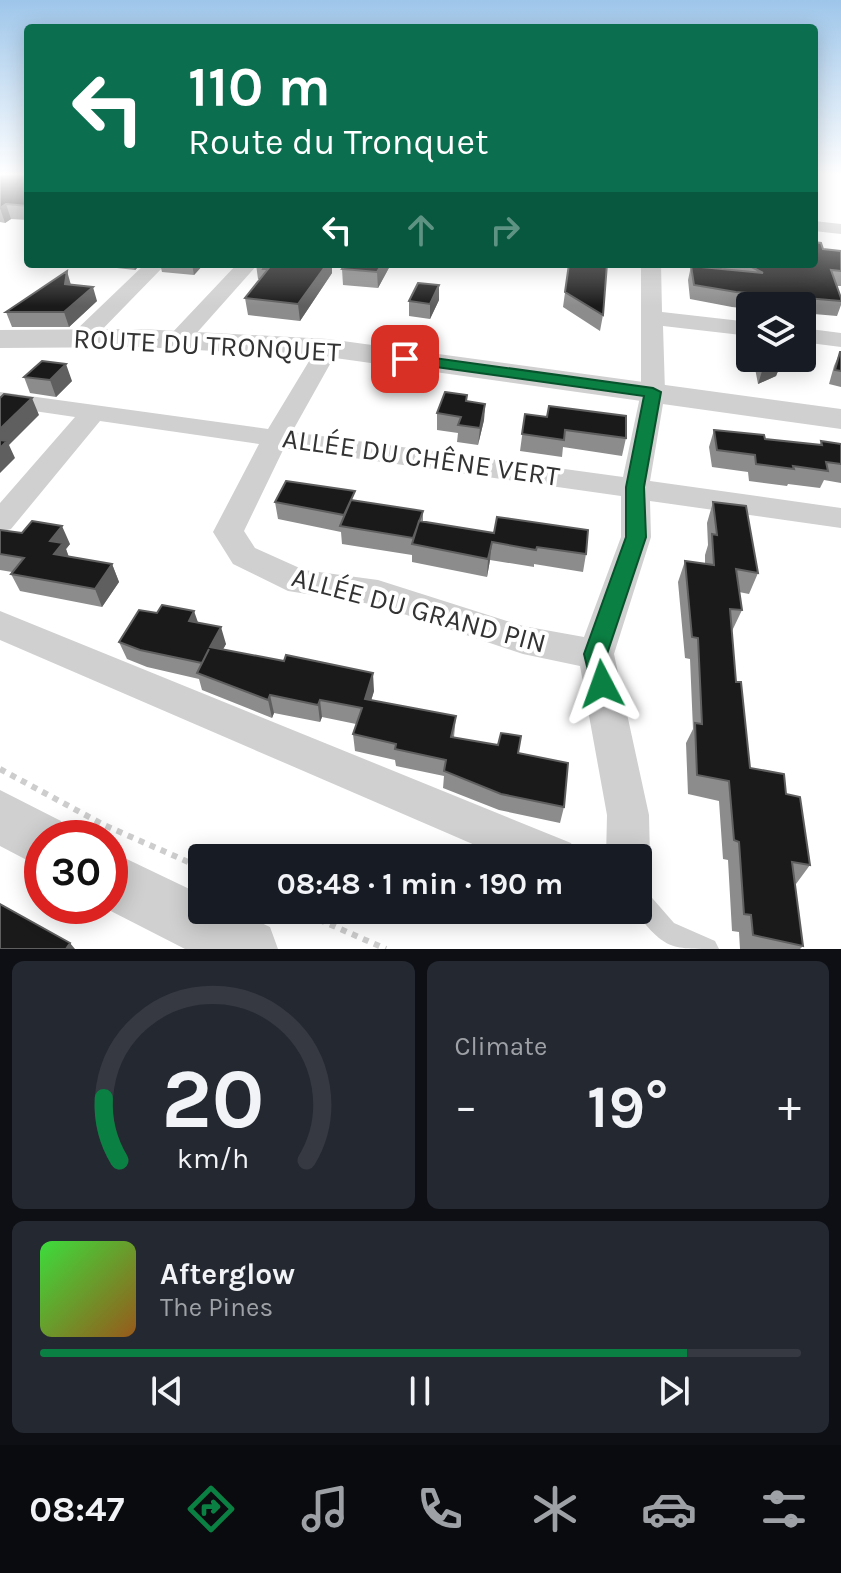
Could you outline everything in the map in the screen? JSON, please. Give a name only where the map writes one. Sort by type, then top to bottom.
[{"type":"street","points":[[818,226],[841,229]]},
{"type":"street","points":[[82,337],[152,268]]},
{"type":"street","points":[[178,340],[244,268]]},
{"type":"street","points":[[628,844],[628,815],[596,654],[636,537],[635,487],[653,392],[651,268]]},
{"type":"street","points":[[654,318],[736,327]]},
{"type":"street","name":"ROUTE DU TRONQUET","points":[[0,339],[82,337],[328,348],[841,419]]},
{"type":"street","points":[[816,337],[841,340]]},
{"type":"street","name":"ALLÉE DU GRAND PIN","points":[[328,348],[276,437],[228,532],[244,556],[299,582],[378,593],[523,640],[596,654]]},
{"type":"street","name":"ALLÉE DU CHÊNE VERT","points":[[0,399],[841,518]]},
{"type":"street","points":[[0,522],[93,413]]},
{"type":"street","points":[[0,625],[523,844]]},
{"type":"street","points":[[0,816],[24,830]]},
{"type":"street","points":[[128,890],[248,949]]},
{"type":"lane","points":[[652,915],[666,931],[707,949]]},
{"type":"path","points":[[0,769],[104,825],[188,862]]},
{"type":"path","points":[[329,924],[386,949]]},
{"type":"building","points":[[818,243],[821,243],[823,249],[841,251],[841,271],[831,270],[841,301],[816,299],[816,292],[736,292],[694,285],[691,268],[763,273],[754,268],[818,268]]},
{"type":"building","points":[[324,268],[298,304],[245,298],[268,269],[263,269]]},
{"type":"building","points":[[343,268],[380,268],[377,272]]},
{"type":"building","points":[[568,268],[607,268],[603,315],[565,292]]},
{"type":"building","points":[[67,271],[65,284],[93,287],[64,312],[6,312]]},
{"type":"building","points":[[418,283],[439,285],[430,304],[409,301]]},
{"type":"building","points":[[841,352],[841,371],[835,370]]},
{"type":"building","points":[[42,361],[66,364],[50,380],[24,377]]},
{"type":"building","points":[[445,392],[467,395],[466,401],[485,404],[480,428],[458,425],[461,417],[437,413]]},
{"type":"building","points":[[4,394],[32,398],[0,429],[0,398]]},
{"type":"building","points":[[549,406],[626,416],[626,438],[565,430],[564,440],[522,434],[525,414],[547,417]]},
{"type":"building","points":[[714,430],[764,435],[765,439],[841,444],[841,464],[826,462],[828,471],[756,464],[755,455],[717,450]]},
{"type":"building","points":[[286,481],[355,491],[344,515],[275,502]]},
{"type":"building","points":[[351,500],[423,511],[413,538],[340,526]]},
{"type":"building","points":[[713,502],[746,506],[758,573],[736,569],[742,610],[730,609],[736,682],[741,682],[750,768],[784,774],[786,794],[800,797],[810,865],[792,862],[803,946],[753,935],[751,915],[744,914],[739,842],[734,840],[729,781],[697,775],[695,723],[702,724],[698,638],[692,637],[685,561],[714,565],[712,534],[717,535]]},
{"type":"building","points":[[497,517],[588,530],[586,554],[492,542],[488,559],[412,544],[419,521],[494,533]]},
{"type":"building","points":[[32,521],[62,526],[50,541],[63,543],[54,554],[112,564],[95,589],[11,574],[24,558],[0,554],[0,530],[22,533]]},
{"type":"building","points":[[162,605],[194,611],[189,621],[221,627],[210,647],[284,661],[286,655],[373,673],[365,699],[456,716],[451,737],[498,745],[501,733],[521,736],[518,753],[568,763],[564,807],[501,794],[444,771],[446,760],[395,749],[396,744],[353,734],[362,708],[320,700],[318,705],[270,695],[268,700],[197,673],[202,663],[140,650],[119,642],[139,610],[157,613]]},
{"type":"building","points":[[0,904],[24,917],[24,924],[36,924],[70,943],[66,949],[0,949]]},
{"type":"route","points":[[405,359],[653,392],[635,487],[636,537],[596,654],[602,684]]}]
